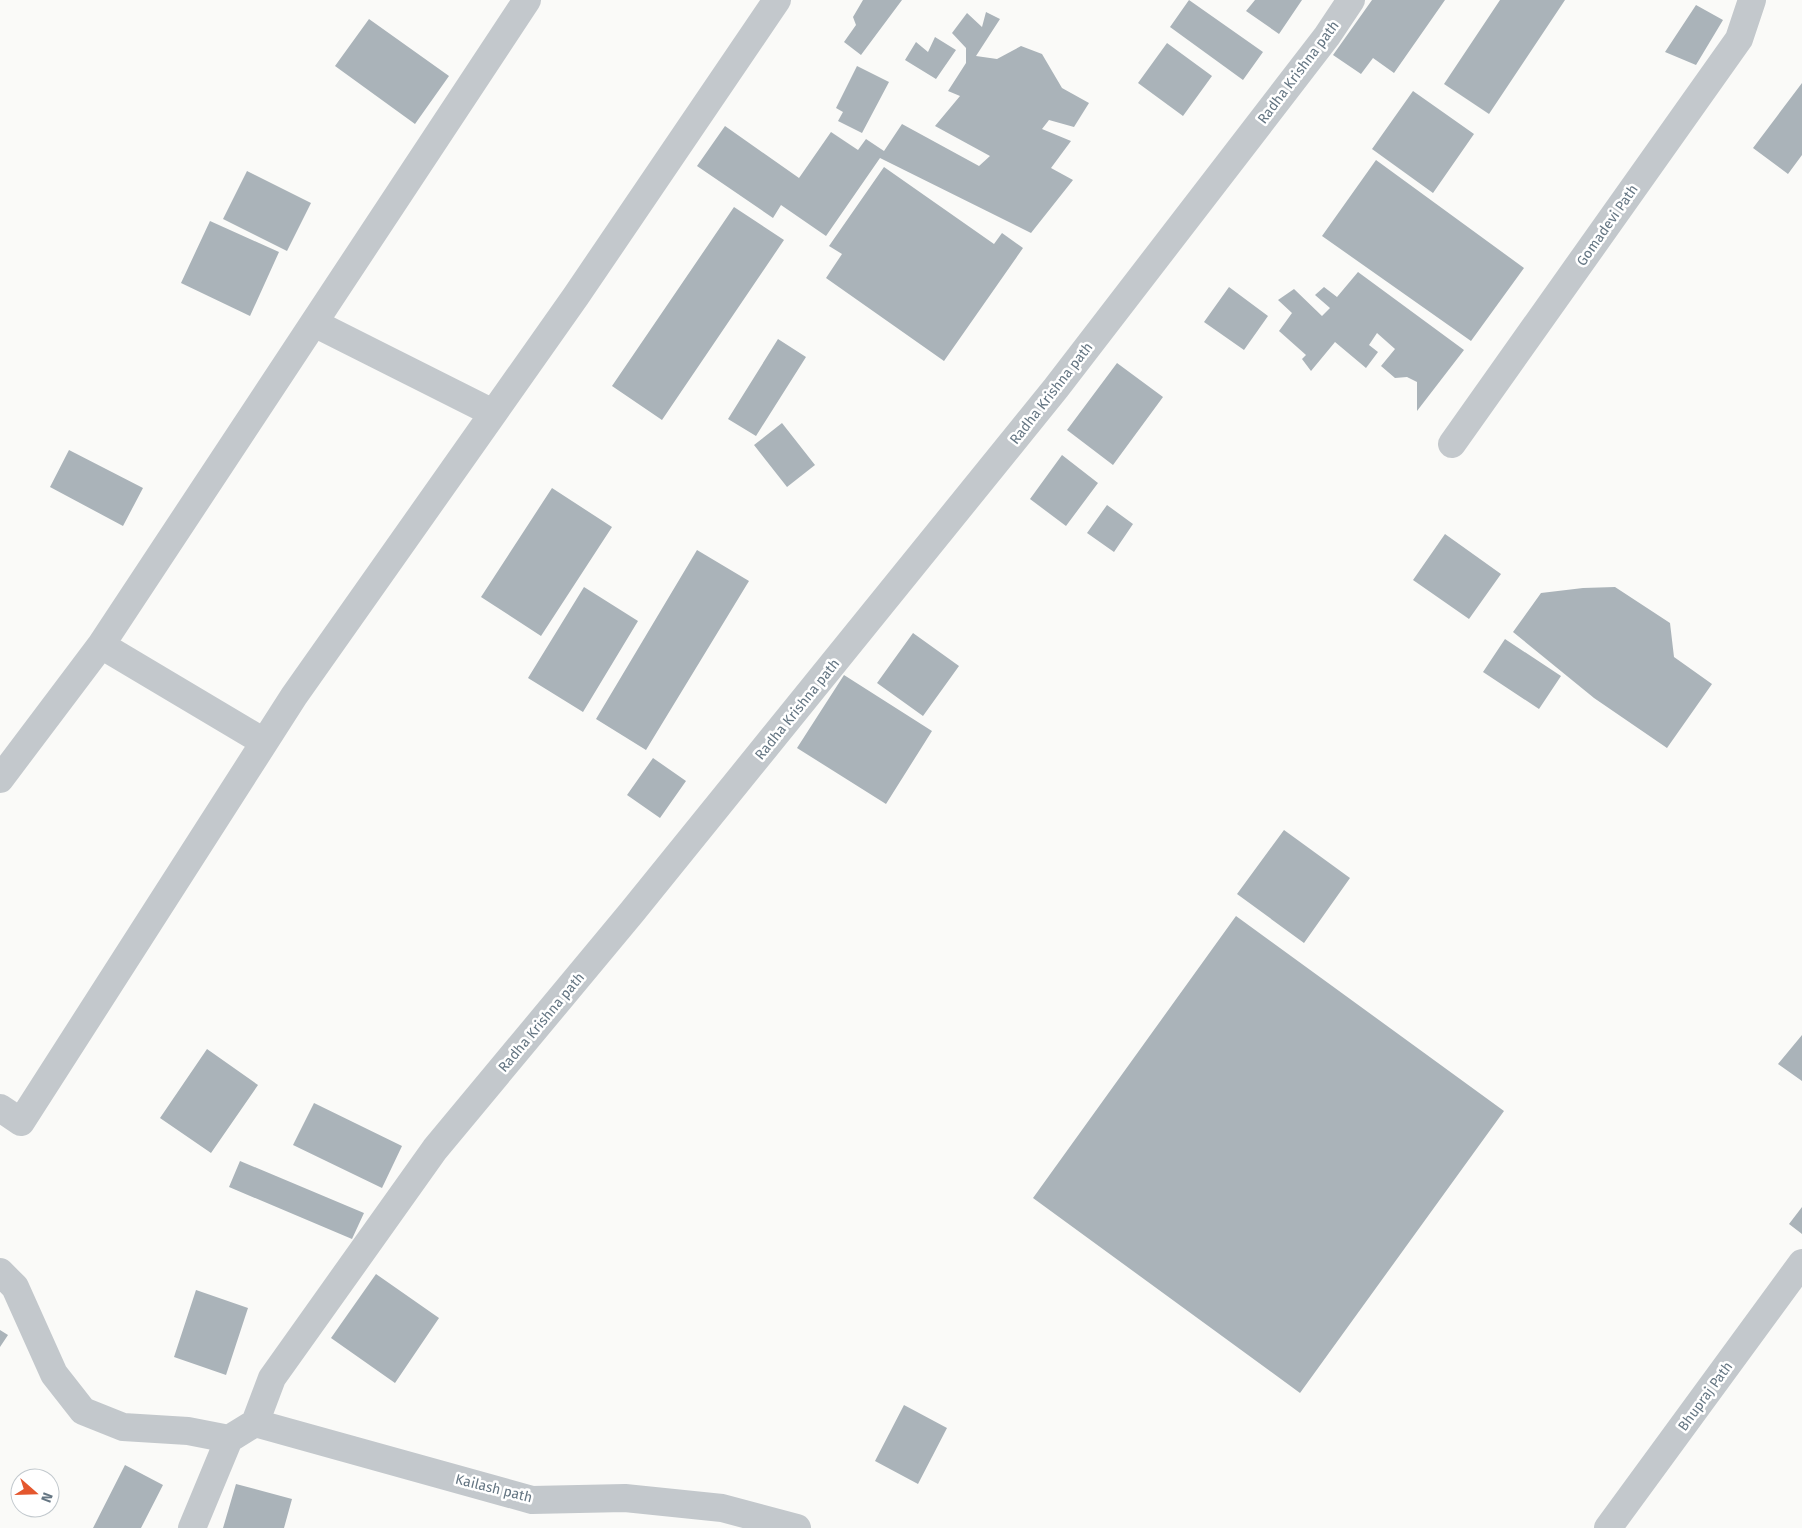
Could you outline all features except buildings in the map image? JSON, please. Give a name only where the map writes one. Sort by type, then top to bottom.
[{"type":"street","points":[[0,779],[101,645],[527,0]]},
{"type":"street","points":[[0,1108],[20,1122],[294,696],[576,296],[777,0]]},
{"type":"street","name":"Radha Krishna path","points":[[255,1423],[272,1378],[435,1149],[650,889],[1056,388],[1327,36],[1351,0]]},
{"type":"street","name":"Gomadevi Path","points":[[1452,444],[1739,39],[1752,0]]},
{"type":"street","points":[[314,323],[493,413]]},
{"type":"street","points":[[101,645],[264,742]]},
{"type":"street","name":"Bhupraj Path","points":[[1608,1528],[1802,1264]]},
{"type":"street","points":[[0,1272],[15,1287],[54,1374],[83,1411],[123,1427],[188,1431],[229,1439]]},
{"type":"street","points":[[192,1528],[229,1439],[255,1423]]},
{"type":"street","name":"Kailash path","points":[[255,1423],[532,1500],[635,1499],[722,1508],[797,1528]]}]
